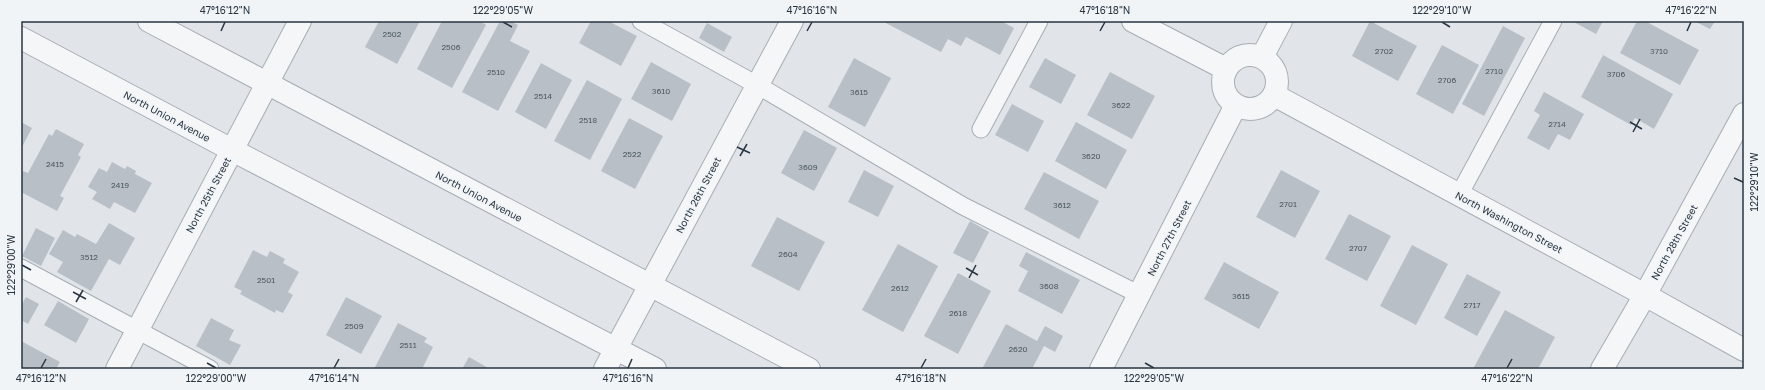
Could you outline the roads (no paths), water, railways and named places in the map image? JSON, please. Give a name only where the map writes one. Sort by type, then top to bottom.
[{"type":"street","name":"North Union Avenue","points":[[149,21],[809,369]]},
{"type":"street","name":"North 25th Street","points":[[117,369],[136,330],[300,21]]},
{"type":"street","name":"North 26th Street","points":[[605,369],[792,21]]},
{"type":"street","points":[[1133,21],[1226,69]]},
{"type":"street","points":[[1262,57],[1281,21]]},
{"type":"street","name":"North Union Avenue","points":[[21,38],[232,150],[655,369]]},
{"type":"street","points":[[1251,54],[1262,57],[1270,62],[1277,74],[1278,85],[1274,95],[1269,102],[1260,108],[1246,109],[1236,106],[1225,93],[1223,83],[1226,69],[1232,61],[1242,56],[1251,54]]},
{"type":"street","name":"North Washington Street","points":[[1274,95],[1744,350]]},
{"type":"street","name":"North 27th Street","points":[[1101,369],[1236,106]]},
{"type":"street","name":"North 28th Street","points":[[1602,369],[1645,295],[1744,114]]},
{"type":"lane","points":[[641,21],[757,85],[963,206],[1140,295]]},
{"type":"lane","points":[[981,129],[1039,21]]},
{"type":"lane","points":[[1459,195],[1553,21]]},
{"type":"lane","points":[[21,268],[210,369]]}]
